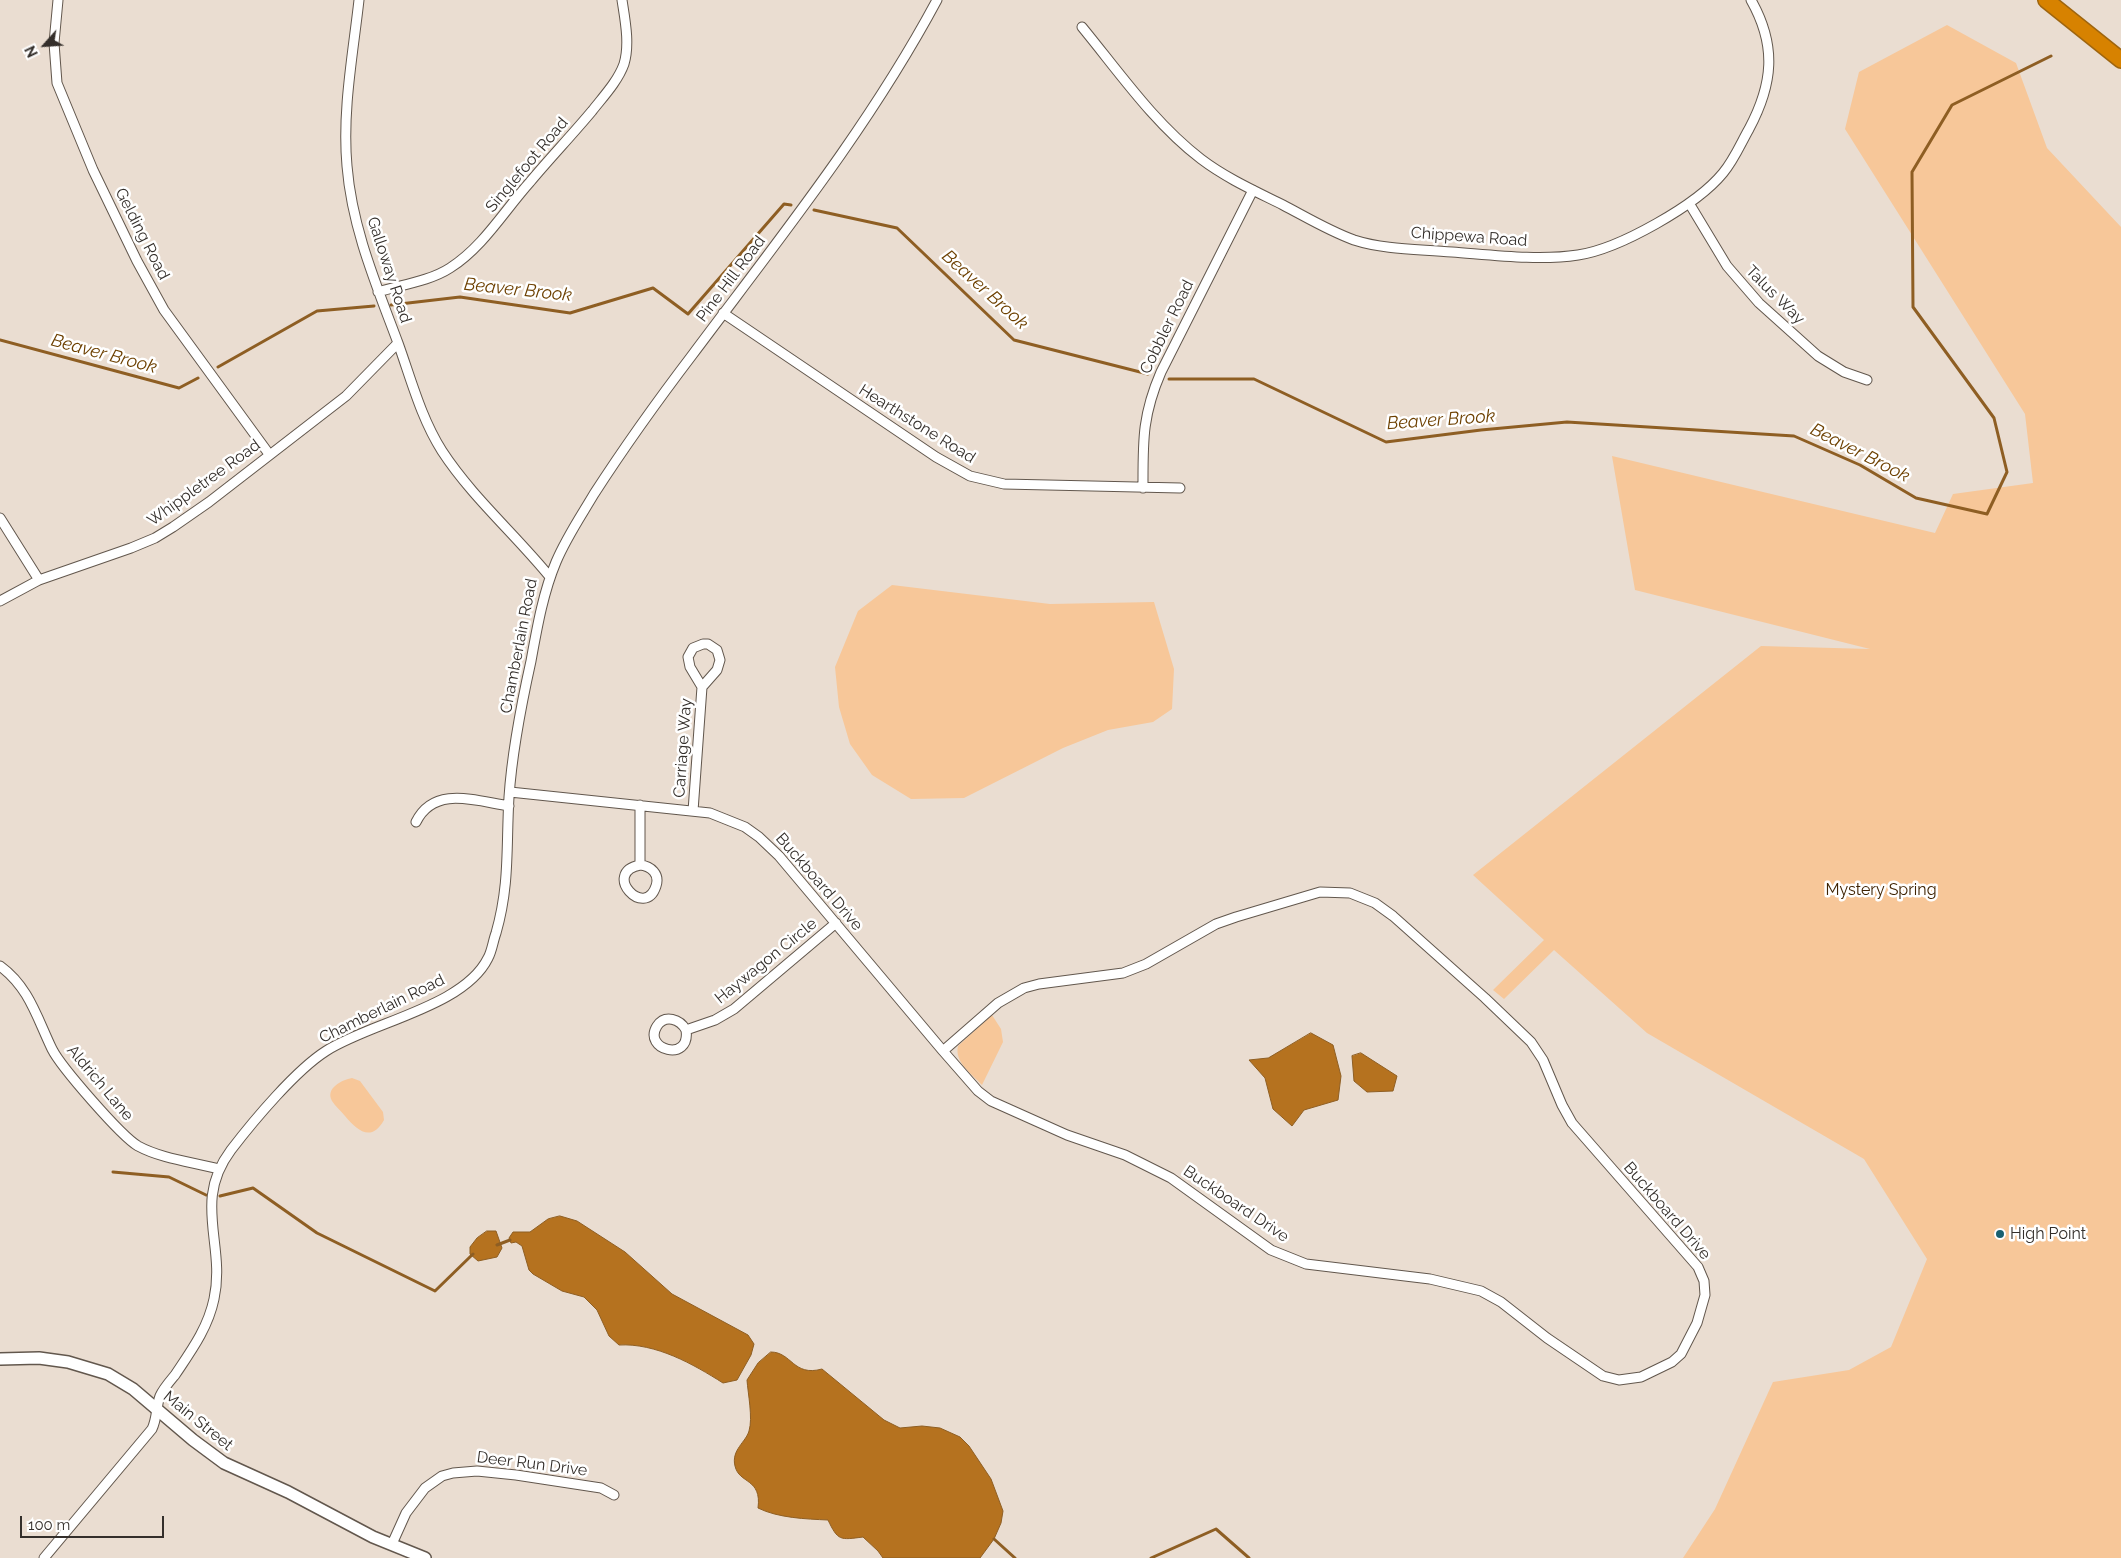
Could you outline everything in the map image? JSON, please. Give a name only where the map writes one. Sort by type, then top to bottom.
[{"type":"highway","points":[[2046,0],[2121,60]]},
{"type":"main road","name":"Main Street","points":[[0,1359],[39,1358],[68,1362],[108,1374],[133,1389],[193,1440],[224,1463],[288,1492],[373,1537],[425,1558]]},
{"type":"street","name":"Gelding Road","points":[[58,0],[54,43],[56,83],[93,170],[137,261],[164,310],[269,454]]},
{"type":"street","name":"Galloway Road","points":[[359,0],[346,125],[350,196],[362,247],[428,425]]},
{"type":"street","name":"Singlefoot Road","points":[[378,292],[449,269],[469,253],[564,144],[602,98],[619,75],[624,63],[626,41],[622,0]]},
{"type":"street","name":"Pine Hill Road","points":[[550,577],[563,546],[640,423],[853,139],[904,58],[937,0]]},
{"type":"street","name":"Chippewa Road","points":[[1082,27],[1160,121],[1188,148],[1218,171],[1333,231],[1372,245],[1485,255],[1545,257],[1578,255],[1602,249],[1643,230],[1689,203],[1712,185],[1726,170],[1758,112],[1765,95],[1769,74],[1769,49],[1763,23],[1752,0]]},
{"type":"street","name":"Cobbler Road","points":[[1143,488],[1144,422],[1151,396],[1161,372],[1253,190]]},
{"type":"street","name":"Talus Way","points":[[1689,203],[1728,266],[1759,303],[1818,356],[1844,372],[1867,380]]},
{"type":"street","name":"Hearthstone Road","points":[[723,313],[936,457],[970,476],[1004,484],[1180,488]]},
{"type":"street","name":"Whippletree Road","points":[[0,601],[39,580],[155,538],[208,502],[346,396],[398,343]]},
{"type":"street","name":"Chamberlain Road","points":[[44,1558],[152,1429],[160,1398],[204,1329],[215,1297],[216,1283],[213,1183],[219,1169],[247,1130],[318,1057],[359,1033],[446,998],[469,981],[488,958],[506,896],[510,792],[521,707],[550,577],[463,480],[442,450],[428,425]]},
{"type":"street","points":[[0,518],[39,580]]},
{"type":"street","name":"Carriage Way","points":[[694,811],[702,687],[690,667],[688,657],[693,648],[708,644],[716,650],[720,660],[717,670],[702,687]]},
{"type":"street","name":"Buckboard Drive","points":[[510,792],[694,811],[724,817],[745,827],[779,856],[943,1051],[978,1090],[992,1101],[1067,1135],[1125,1156],[1170,1178],[1271,1250],[1306,1264],[1430,1279],[1481,1291],[1501,1302],[1571,1355],[1604,1376],[1619,1380],[1641,1377],[1663,1367],[1681,1354],[1697,1323],[1705,1295],[1704,1282],[1698,1267],[1572,1123],[1562,1105],[1543,1060],[1531,1042],[1485,998],[1392,916],[1375,903],[1362,897],[1350,893],[1327,892],[1295,898],[1216,924],[1161,956],[1123,973],[1039,984],[1024,988],[998,1003],[943,1051]]},
{"type":"street","points":[[416,822],[425,808],[435,801],[443,799],[454,798],[509,806]]},
{"type":"street","points":[[640,805],[640,865]]},
{"type":"street","name":"Haywagon Circle","points":[[686,1030],[715,1020],[734,1009],[836,923]]},
{"type":"street","name":"Aldrich Lane","points":[[0,966],[16,980],[29,997],[52,1050],[64,1068],[125,1136],[138,1146],[155,1153],[219,1169]]},
{"type":"street","name":"Deer Run Drive","points":[[392,1544],[406,1513],[425,1488],[442,1476],[453,1473],[477,1471],[516,1475],[601,1488],[614,1495]]},
{"type":"green space","name":"Mystery Spring","points":[[1947,25],[2016,63],[2047,148],[2121,227],[2121,1558],[1683,1558],[1715,1509],[1773,1382],[1849,1370],[1891,1347],[1927,1259],[1864,1159],[1647,1033],[1554,950],[1504,999],[1493,990],[1544,940],[1473,875],[1761,646],[1870,649],[1635,590],[1612,456],[1935,533],[1953,494],[2033,483],[2025,414],[1845,129],[1859,72]]},
{"type":"green space","points":[[892,585],[1050,604],[1154,602],[1174,669],[1172,709],[1153,722],[1108,730],[1063,748],[964,798],[911,799],[872,775],[850,744],[839,707],[835,667],[858,611]]},
{"type":"green space","points":[[992,1015],[1001,1029],[1003,1042],[982,1085],[961,1062],[957,1052],[958,1046]]},
{"type":"green space","points":[[352,1078],[360,1081],[383,1112],[384,1120],[379,1127],[369,1133],[354,1126],[335,1105],[330,1096],[336,1085]]},
{"type":"shaded area","points":[[1311,1033],[1333,1045],[1341,1076],[1338,1100],[1304,1110],[1292,1126],[1273,1109],[1265,1078],[1249,1060],[1268,1058]]},
{"type":"shaded area","points":[[1361,1053],[1397,1076],[1393,1091],[1367,1092],[1354,1081],[1352,1056]]},
{"type":"shaded area","points":[[560,1216],[577,1221],[625,1252],[672,1294],[748,1335],[754,1344],[751,1355],[737,1380],[723,1383],[674,1356],[647,1347],[619,1345],[609,1336],[597,1310],[584,1297],[562,1291],[533,1274],[529,1270],[522,1246],[516,1242],[511,1243],[509,1238],[513,1232],[530,1232],[548,1219]]},
{"type":"shaded area","points":[[487,1231],[496,1231],[502,1248],[497,1257],[478,1261],[470,1254],[470,1247],[477,1238]]},
{"type":"shaded area","points":[[771,1352],[784,1356],[805,1370],[822,1369],[884,1420],[900,1428],[922,1426],[940,1428],[960,1437],[969,1446],[991,1479],[1003,1511],[1001,1523],[994,1539],[980,1558],[883,1558],[863,1537],[841,1538],[834,1532],[828,1520],[783,1516],[758,1508],[757,1491],[750,1482],[737,1472],[734,1460],[750,1426],[747,1380],[758,1363]]},
{"type":"waterway","name":"Beaver Brook","points":[[1169,379],[1254,379],[1386,442],[1567,422],[1794,436],[1860,465],[1916,498],[1987,514],[2007,472],[1994,418],[1913,307],[1912,172],[1952,105],[2051,56]]},
{"type":"waterway","name":"Beaver Brook","points":[[391,305],[460,297],[570,313],[653,288],[688,314],[784,204],[791,205]]},
{"type":"waterway","name":"Beaver Brook","points":[[814,210],[897,228],[1014,340],[1148,374]]},
{"type":"waterway","name":"Beaver Brook","points":[[218,367],[317,311],[374,306]]},
{"type":"waterway","name":"Beaver Brook","points":[[0,340],[179,388],[198,378]]},
{"type":"waterway","points":[[113,1172],[169,1177],[206,1195]]},
{"type":"waterway","points":[[220,1196],[253,1188],[317,1233],[435,1291],[473,1254]]},
{"type":"waterway","points":[[497,1245],[510,1240]]},
{"type":"waterway","points":[[1151,1558],[1216,1529],[1249,1558]]},
{"type":"waterway","points":[[994,1539],[1015,1558]]},
{"type":"place","name":"High Point","points":[[2000,1234]]}]
